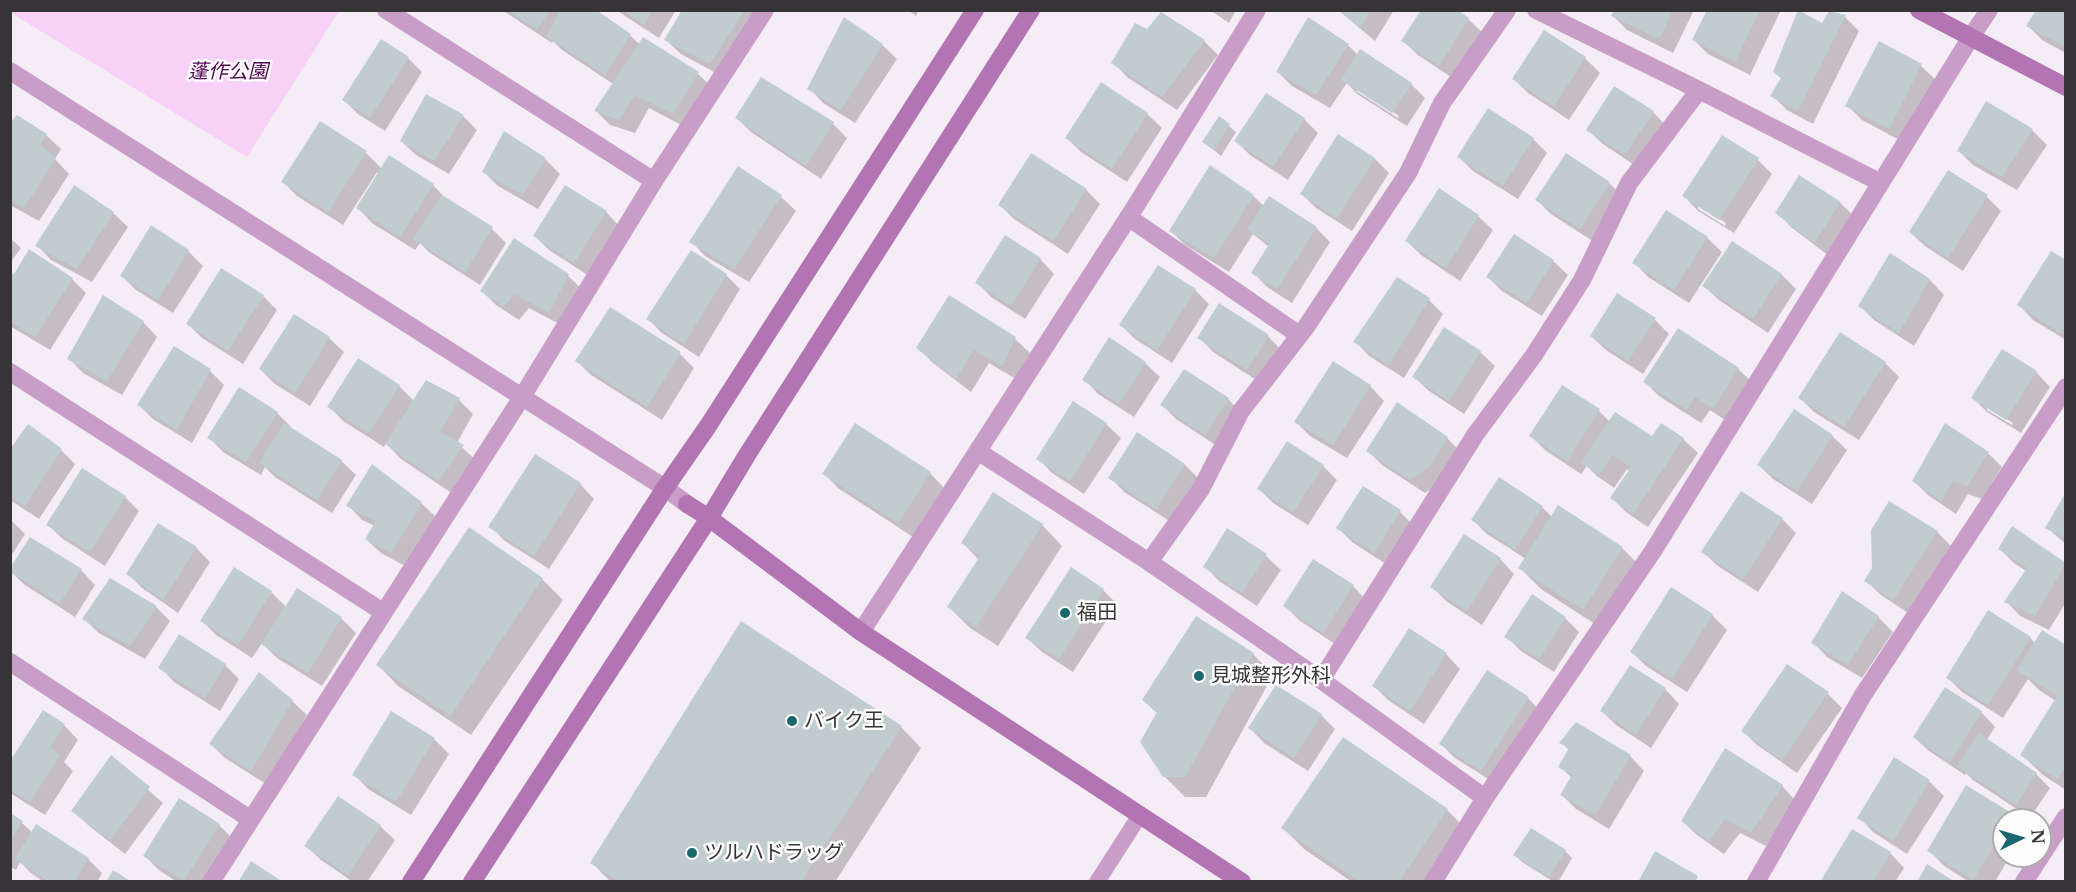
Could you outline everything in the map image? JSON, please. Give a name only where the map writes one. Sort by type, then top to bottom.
[{"type":"street","points":[[386,10],[654,181]]},
{"type":"street","points":[[212,882],[250,819],[522,397],[654,181],[765,10]]},
{"type":"street","points":[[411,882],[975,10]]},
{"type":"street","points":[[472,882],[709,518],[1031,10]]},
{"type":"street","points":[[861,632],[979,452],[1257,10]]},
{"type":"street","points":[[1149,562],[1201,489],[1241,411],[1299,335],[1408,172],[1442,103],[1507,10]]},
{"type":"street","points":[[1536,10],[1881,183]]},
{"type":"street","points":[[1919,10],[2066,87]]},
{"type":"street","points":[[1433,882],[1485,798],[1653,551],[1989,10]]},
{"type":"street","points":[[10,71],[664,488],[709,518],[861,632],[1242,882]]},
{"type":"street","points":[[1321,680],[1475,435],[1534,355],[1582,280],[1629,183],[1699,90]]},
{"type":"street","points":[[1128,217],[1299,335]]},
{"type":"street","points":[[10,372],[383,612]]},
{"type":"street","points":[[1756,882],[1863,695],[2066,387]]},
{"type":"street","points":[[979,452],[1149,562],[1321,680],[1485,798]]},
{"type":"street","points":[[10,662],[250,819]]},
{"type":"street","points":[[2024,882],[2066,817]]},
{"type":"lane","points":[[1097,882],[1140,815]]},
{"type":"green space","name":"蓬作公園","points":[[11,10],[339,11],[247,157]]},
{"type":"building","points":[[507,10],[550,10],[537,30]]},
{"type":"building","points":[[561,10],[596,10],[631,34],[605,75],[546,36]]},
{"type":"building","points":[[622,10],[653,10],[644,25]]},
{"type":"building","points":[[682,10],[745,10],[710,64],[664,40]]},
{"type":"building","points":[[1338,10],[1371,10],[1360,28]]},
{"type":"building","points":[[1421,10],[1458,10],[1469,18],[1439,66],[1401,41]]},
{"type":"building","points":[[1614,10],[1673,10],[1659,39],[1611,16]]},
{"type":"building","points":[[1707,10],[1760,10],[1735,62],[1692,40]]},
{"type":"building","points":[[1798,10],[1822,23],[1829,11],[1846,15],[1798,111],[1770,96],[1781,78],[1773,72]]},
{"type":"building","points":[[2036,10],[2066,10],[2066,47],[2026,26]]},
{"type":"building","points":[[1161,12],[1205,40],[1162,97],[1111,63],[1135,23],[1147,29]]},
{"type":"building","points":[[844,17],[883,44],[841,110],[807,89]]},
{"type":"building","points":[[1308,17],[1349,44],[1316,95],[1276,72]]},
{"type":"building","points":[[1544,30],[1586,57],[1554,106],[1512,79]]},
{"type":"building","points":[[643,37],[699,72],[673,114],[634,95],[620,120],[594,111]]},
{"type":"building","points":[[381,39],[409,57],[370,118],[342,100]]},
{"type":"building","points":[[1879,41],[1922,64],[1889,129],[1845,106]]},
{"type":"building","points":[[1360,49],[1412,83],[1392,113],[1341,80]]},
{"type":"building","points":[[761,77],[834,122],[806,166],[735,118]]},
{"type":"building","points":[[1101,82],[1148,113],[1112,169],[1065,138]]},
{"type":"building","points":[[1614,86],[1654,111],[1625,155],[1586,130]]},
{"type":"building","points":[[1266,93],[1305,118],[1273,167],[1234,141]]},
{"type":"building","points":[[426,94],[464,115],[434,161],[400,141]]},
{"type":"building","points":[[1986,101],[2033,129],[2002,177],[1957,151]]},
{"type":"building","points":[[1488,108],[1534,138],[1503,186],[1457,157]]},
{"type":"building","points":[[17,115],[47,134],[40,145],[56,158],[24,208],[10,200],[10,123]]},
{"type":"building","points":[[1219,116],[1230,124],[1214,150],[1202,142]]},
{"type":"building","points":[[320,121],[367,151],[328,212],[281,182]]},
{"type":"building","points":[[504,131],[546,158],[523,195],[482,172]]},
{"type":"building","points":[[1338,134],[1375,158],[1337,218],[1300,194]]},
{"type":"building","points":[[1722,135],[1759,158],[1719,220],[1682,196]]},
{"type":"building","points":[[1031,153],[1087,189],[1053,241],[998,205]]},
{"type":"building","points":[[1566,153],[1610,182],[1580,229],[1535,200]]},
{"type":"building","points":[[389,155],[434,184],[400,237],[356,208]]},
{"type":"building","points":[[1210,165],[1254,195],[1214,258],[1169,231]]},
{"type":"building","points":[[738,166],[782,195],[734,269],[689,242]]},
{"type":"building","points":[[1948,170],[1988,195],[1948,258],[1909,232]]},
{"type":"building","points":[[1799,175],[1841,202],[1814,243],[1775,213]]},
{"type":"building","points":[[74,185],[114,212],[77,269],[35,246]]},
{"type":"building","points":[[565,185],[607,211],[574,263],[533,236]]},
{"type":"building","points":[[1439,188],[1479,215],[1446,268],[1405,241]]},
{"type":"building","points":[[442,195],[493,227],[465,272],[413,239]]},
{"type":"building","points":[[1269,196],[1317,227],[1277,289],[1251,273],[1269,244],[1247,229]]},
{"type":"building","points":[[1666,210],[1708,237],[1674,290],[1632,263]]},
{"type":"building","points":[[151,225],[189,250],[158,300],[120,276]]},
{"type":"building","points":[[1514,234],[1554,260],[1527,303],[1486,277]]},
{"type":"building","points":[[1005,235],[1041,258],[1011,306],[975,283]]},
{"type":"building","points":[[514,238],[569,274],[549,313],[514,294],[504,307],[480,291]]},
{"type":"building","points":[[1732,241],[1782,274],[1753,319],[1702,286]]},
{"type":"building","points":[[29,249],[73,278],[35,337],[10,322],[10,273],[14,274]]},
{"type":"building","points":[[691,250],[727,274],[684,344],[646,319]]},
{"type":"building","points":[[2051,251],[2066,260],[2066,323],[2060,333],[2017,305]]},
{"type":"building","points":[[1890,253],[1930,279],[1899,333],[1858,306]]},
{"type":"building","points":[[1158,265],[1196,289],[1157,350],[1119,325]]},
{"type":"building","points":[[221,268],[264,295],[228,351],[186,324]]},
{"type":"building","points":[[1397,277],[1430,298],[1389,365],[1353,342]]},
{"type":"building","points":[[1617,293],[1656,318],[1628,361],[1590,336]]},
{"type":"building","points":[[103,295],[144,321],[107,381],[67,359]]},
{"type":"building","points":[[949,295],[1016,337],[1002,366],[974,350],[956,379],[916,348]]},
{"type":"building","points":[[1219,303],[1269,335],[1247,370],[1197,338]]},
{"type":"building","points":[[610,307],[681,352],[647,407],[575,361]]},
{"type":"building","points":[[294,314],[330,337],[295,393],[259,369]]},
{"type":"building","points":[[1444,327],[1481,351],[1449,401],[1412,377]]},
{"type":"building","points":[[1678,328],[1739,368],[1713,408],[1695,397],[1687,410],[1643,382]]},
{"type":"building","points":[[1840,332],[1886,362],[1844,427],[1798,398]]},
{"type":"building","points":[[1109,337],[1146,362],[1119,404],[1082,380]]},
{"type":"building","points":[[174,346],[211,369],[177,430],[137,405]]},
{"type":"building","points":[[2002,349],[2037,371],[2006,420],[1971,398]]},
{"type":"building","points":[[358,358],[400,385],[369,433],[327,407]]},
{"type":"building","points":[[1333,361],[1371,385],[1333,445],[1294,422]]},
{"type":"building","points":[[1184,369],[1229,398],[1205,435],[1160,405]]},
{"type":"building","points":[[426,380],[460,398],[440,432],[464,445],[438,481],[385,444]]},
{"type":"building","points":[[1562,385],[1600,409],[1567,461],[1529,436]]},
{"type":"building","points":[[239,387],[278,412],[246,462],[207,438]]},
{"type":"building","points":[[1073,401],[1107,423],[1070,481],[1036,459]]},
{"type":"building","points":[[1397,402],[1448,437],[1430,466],[1410,480],[1366,451]]},
{"type":"building","points":[[1794,409],[1833,435],[1797,491],[1757,465]]},
{"type":"building","points":[[1615,412],[1652,436],[1661,423],[1684,438],[1633,514],[1610,498],[1631,467],[1612,455],[1599,475],[1581,462]]},
{"type":"building","points":[[284,423],[342,460],[317,500],[259,463]]},
{"type":"building","points":[[855,423],[931,472],[898,523],[822,474]]},
{"type":"building","points":[[1945,423],[1989,452],[1967,486],[1953,481],[1941,501],[1912,481]]},
{"type":"building","points":[[28,424],[62,449],[25,506],[10,497],[10,449]]},
{"type":"building","points":[[1137,432],[1185,464],[1156,509],[1108,478]]},
{"type":"building","points":[[1287,441],[1324,465],[1293,512],[1257,489]]},
{"type":"building","points":[[535,454],[581,483],[534,556],[488,527]]},
{"type":"building","points":[[372,464],[422,502],[391,553],[365,539],[376,521],[346,506]]},
{"type":"building","points":[[82,468],[126,496],[90,552],[46,525]]},
{"type":"building","points":[[1499,477],[1543,506],[1515,549],[1471,520]]},
{"type":"building","points":[[1363,486],[1401,510],[1374,553],[1336,528]]},
{"type":"building","points":[[1741,491],[1783,518],[1743,579],[1701,552]]},
{"type":"building","points":[[993,492],[1043,524],[976,627],[947,607],[980,556],[961,543]]},
{"type":"building","points":[[2066,492],[2066,539],[2045,528]]},
{"type":"building","points":[[1889,501],[1938,531],[1893,600],[1864,581],[1872,568],[1871,530]]},
{"type":"building","points":[[1558,505],[1623,547],[1583,610],[1518,568]]},
{"type":"building","points":[[158,523],[197,547],[163,600],[126,574]]},
{"type":"building","points":[[2012,526],[2066,563],[2035,616],[2004,602],[2027,568],[1998,549]]},
{"type":"building","points":[[469,527],[543,578],[450,716],[376,665]]},
{"type":"building","points":[[1227,528],[1267,554],[1242,593],[1203,567]]},
{"type":"building","points":[[1464,534],[1501,558],[1467,611],[1430,587]]},
{"type":"building","points":[[30,537],[82,569],[60,603],[10,572],[10,568]]},
{"type":"building","points":[[1313,559],[1354,585],[1323,633],[1283,606]]},
{"type":"building","points":[[234,567],[272,591],[238,645],[200,621]]},
{"type":"building","name":"福田","points":[[1071,567],[1104,589],[1059,659],[1025,638]]},
{"type":"building","points":[[110,578],[157,606],[130,646],[82,619]]},
{"type":"building","points":[[1671,587],[1713,614],[1672,679],[1630,652]]},
{"type":"building","points":[[297,588],[342,617],[308,673],[261,644]]},
{"type":"building","points":[[1842,591],[1879,616],[1848,665],[1811,643]]},
{"type":"building","points":[[1532,594],[1566,617],[1539,659],[1504,637]]},
{"type":"building","points":[[1988,610],[2031,637],[1988,705],[1946,678]]},
{"type":"building","name":"見城整形外科","points":[[1196,616],[1254,653],[1185,777],[1163,777],[1140,742],[1157,712],[1142,700]]},
{"type":"building","points":[[741,621],[902,726],[801,882],[619,882],[590,863]]},
{"type":"building","points":[[1409,628],[1447,653],[1410,711],[1372,686]]},
{"type":"building","points":[[2042,630],[2066,645],[2066,765],[2057,779],[2020,755],[2057,696],[2017,670]]},
{"type":"building","points":[[179,634],[226,664],[205,698],[158,668]]},
{"type":"building","points":[[1787,664],[1829,692],[1782,760],[1741,731]]},
{"type":"building","points":[[1630,665],[1666,688],[1636,734],[1600,711]]},
{"type":"building","points":[[1487,670],[1529,697],[1481,771],[1439,744]]},
{"type":"building","points":[[259,672],[293,700],[251,771],[209,744]]},
{"type":"building","points":[[1276,685],[1322,714],[1294,758],[1248,728]]},
{"type":"building","points":[[1945,687],[1982,711],[1950,762],[1913,737]]},
{"type":"building","points":[[43,710],[65,724],[50,747],[60,755],[30,802],[10,790],[10,761]]},
{"type":"building","points":[[391,711],[435,738],[396,802],[352,775]]},
{"type":"building","points":[[1576,722],[1631,755],[1595,815],[1560,795],[1572,775],[1558,767],[1569,748],[1559,743]]},
{"type":"building","points":[[1979,733],[2037,773],[2016,805],[1957,766]]},
{"type":"building","points":[[1343,737],[1448,809],[1399,882],[1360,882],[1281,828]]},
{"type":"building","points":[[1725,748],[1783,785],[1751,833],[1725,819],[1709,841],[1681,821]]},
{"type":"building","points":[[111,755],[150,787],[110,840],[71,811]]},
{"type":"building","points":[[1894,757],[1930,780],[1893,841],[1857,818]]},
{"type":"building","points":[[1966,785],[2003,808],[1992,808],[1992,849],[1973,880],[1927,851]]},
{"type":"building","points":[[338,796],[381,825],[348,875],[304,846]]},
{"type":"building","points":[[179,798],[220,824],[184,881],[143,856]]},
{"type":"building","points":[[10,813],[23,821],[10,841]]},
{"type":"building","points":[[36,824],[89,858],[74,882],[49,882],[15,859]]},
{"type":"building","points":[[1531,828],[1566,850],[1549,877],[1513,855]]},
{"type":"building","points":[[1852,829],[1891,852],[1873,882],[1820,882]]},
{"type":"building","points":[[1655,851],[1698,876],[1695,882],[1638,882]]},
{"type":"building","points":[[251,861],[283,882],[238,882]]},
{"type":"building","points":[[1927,864],[1955,882],[1917,882]]},
{"type":"building","points":[[113,870],[132,882],[106,882]]},
{"type":"place","name":"福田","points":[[1065,613]]},
{"type":"place","name":"見城整形外科","points":[[1199,676]]},
{"type":"place","name":"バイク王","points":[[792,721]]},
{"type":"place","name":"ツルハドラッグ","points":[[692,853]]}]
